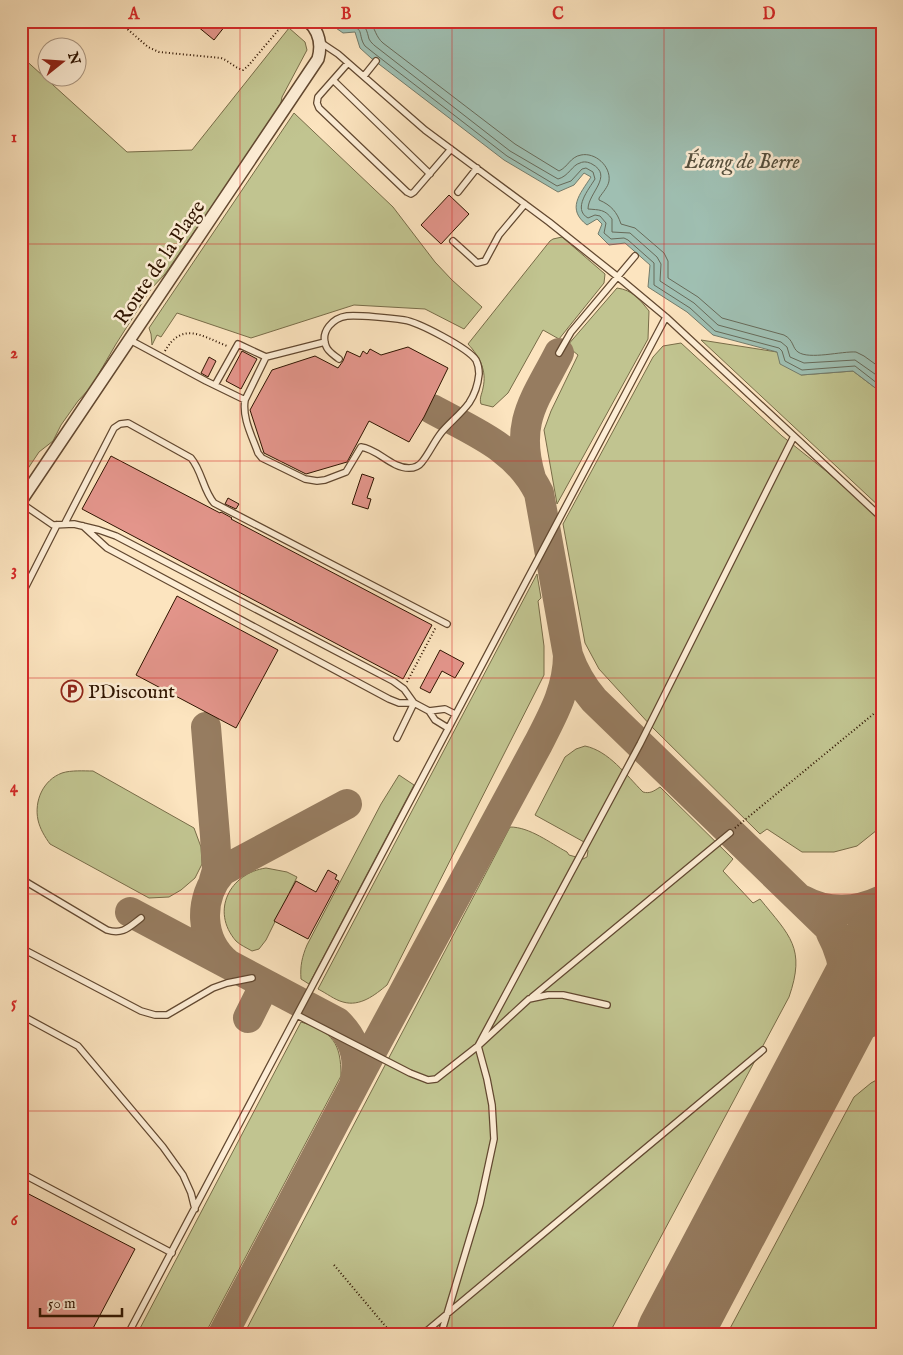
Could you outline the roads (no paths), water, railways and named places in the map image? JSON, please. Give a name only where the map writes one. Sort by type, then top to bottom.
[{"type":"street","points":[[308,21],[317,32],[320,42]]},
{"type":"street","name":"Route de la Plage","points":[[21,502],[318,59],[321,51],[320,42]]},
{"type":"lane","points":[[320,42],[326,44],[425,130],[525,204],[666,317],[882,518]]},
{"type":"lane","points":[[364,76],[376,62]]},
{"type":"lane","points":[[348,63],[318,97],[317,103],[319,108],[407,192],[411,194],[414,192],[451,149]]},
{"type":"lane","points":[[333,80],[430,174]]},
{"type":"lane","points":[[458,192],[477,168]]},
{"type":"lane","points":[[453,241],[477,263],[482,263],[488,258],[499,235],[525,204]]},
{"type":"lane","points":[[559,353],[571,332],[635,256]]},
{"type":"lane","points":[[266,357],[245,400],[245,415],[258,453],[262,458],[305,479],[316,481],[325,480],[346,472],[361,447],[402,468],[411,469],[416,467],[422,462],[439,435],[469,403],[478,383],[479,371],[476,360],[470,354],[455,344],[409,321],[348,316],[338,318],[330,324],[326,331],[325,342],[330,352],[339,359]]},
{"type":"lane","points":[[128,1334],[666,317]]},
{"type":"lane","points":[[130,340],[245,400]]},
{"type":"lane","points":[[215,385],[236,345],[240,344],[266,357],[325,342]]},
{"type":"lane","points":[[65,523],[114,428],[120,424],[128,423],[191,458],[197,465],[209,497],[214,503],[446,624]]},
{"type":"lane","points":[[441,1334],[480,1204],[494,1139],[488,1078],[478,1046],[640,744],[794,436]]},
{"type":"lane","points":[[21,502],[50,523],[83,526],[116,536],[385,677],[404,689],[414,704]]},
{"type":"lane","points":[[21,596],[58,525]]},
{"type":"lane","points":[[83,526],[96,539],[115,553],[390,699],[399,703],[414,704],[428,711],[434,720],[448,728]]},
{"type":"lane","points":[[397,738],[414,704]]},
{"type":"lane","points":[[428,711],[444,710],[456,714]]},
{"type":"lane","points":[[297,1015],[410,1073],[428,1080],[436,1079],[478,1046],[529,999],[730,833]]},
{"type":"lane","points":[[21,877],[107,930],[122,931],[141,918]]},
{"type":"lane","points":[[21,948],[141,1011],[155,1015],[167,1015],[213,988],[252,978]]},
{"type":"lane","points":[[529,999],[548,995],[564,995],[607,1006]]},
{"type":"lane","points":[[21,1015],[78,1046],[164,1147],[183,1175],[191,1192],[195,1209]]},
{"type":"lane","points":[[423,1334],[763,1050]]},
{"type":"lane","points":[[21,1173],[172,1253]]},
{"type":"water","name":"Étang de Berre","points":[[326,21],[882,21],[882,393],[853,371],[801,375],[780,364],[777,352],[713,335],[687,312],[648,287],[650,265],[625,243],[609,245],[598,234],[602,224],[597,219],[587,225],[581,219],[577,213],[577,201],[591,177],[584,173],[574,185],[558,192],[504,160],[371,58],[360,48],[355,32],[343,33]]},
{"type":"place","name":"PDiscount","points":[[72,691]]}]
